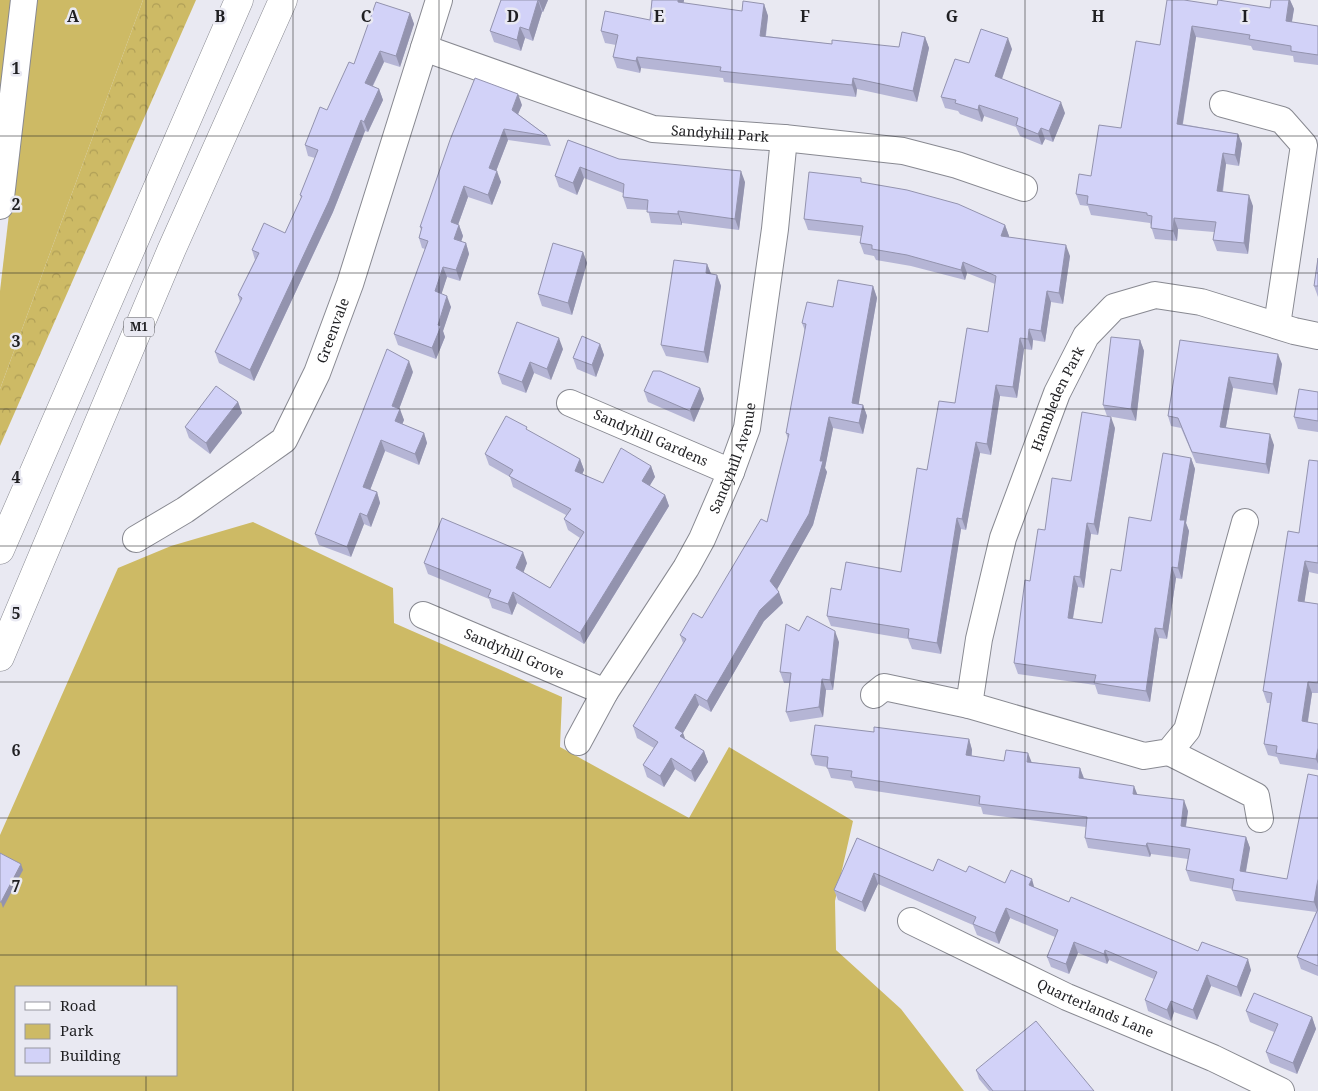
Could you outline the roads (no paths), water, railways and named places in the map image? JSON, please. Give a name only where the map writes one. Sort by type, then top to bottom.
[{"type":"highway","points":[[0,550],[240,0]]},
{"type":"highway","name":"M1","points":[[0,657],[171,251],[283,0]]},
{"type":"street","points":[[0,206],[24,0]]},
{"type":"street","name":"Greenvale","points":[[136,539],[185,510],[284,440],[317,373],[350,284],[439,0]]},
{"type":"street","name":"Sandyhill Park","points":[[424,48],[653,129],[784,138],[903,151],[957,165],[1024,188]]},
{"type":"street","points":[[1224,104],[1282,120],[1304,145],[1276,325]]},
{"type":"street","name":"Sandyhill Avenue","points":[[578,742],[605,692],[686,568],[702,539],[731,472],[747,428],[775,228],[784,138]]},
{"type":"street","name":"Hambleden Park","points":[[969,705],[979,639],[1003,538],[1057,392],[1086,336],[1114,307],[1155,296],[1201,302],[1318,336]]},
{"type":"street","name":"Sandyhill Gardens","points":[[570,403],[731,472]]},
{"type":"street","points":[[1169,752],[1187,730],[1245,522]]},
{"type":"street","name":"Sandyhill Grove","points":[[423,615],[605,692]]},
{"type":"street","points":[[874,694],[884,687],[969,705],[1144,756],[1169,752],[1256,796],[1260,818]]},
{"type":"street","name":"Quarterlands Lane","points":[[911,921],[1067,997],[1213,1058],[1281,1091]]}]
